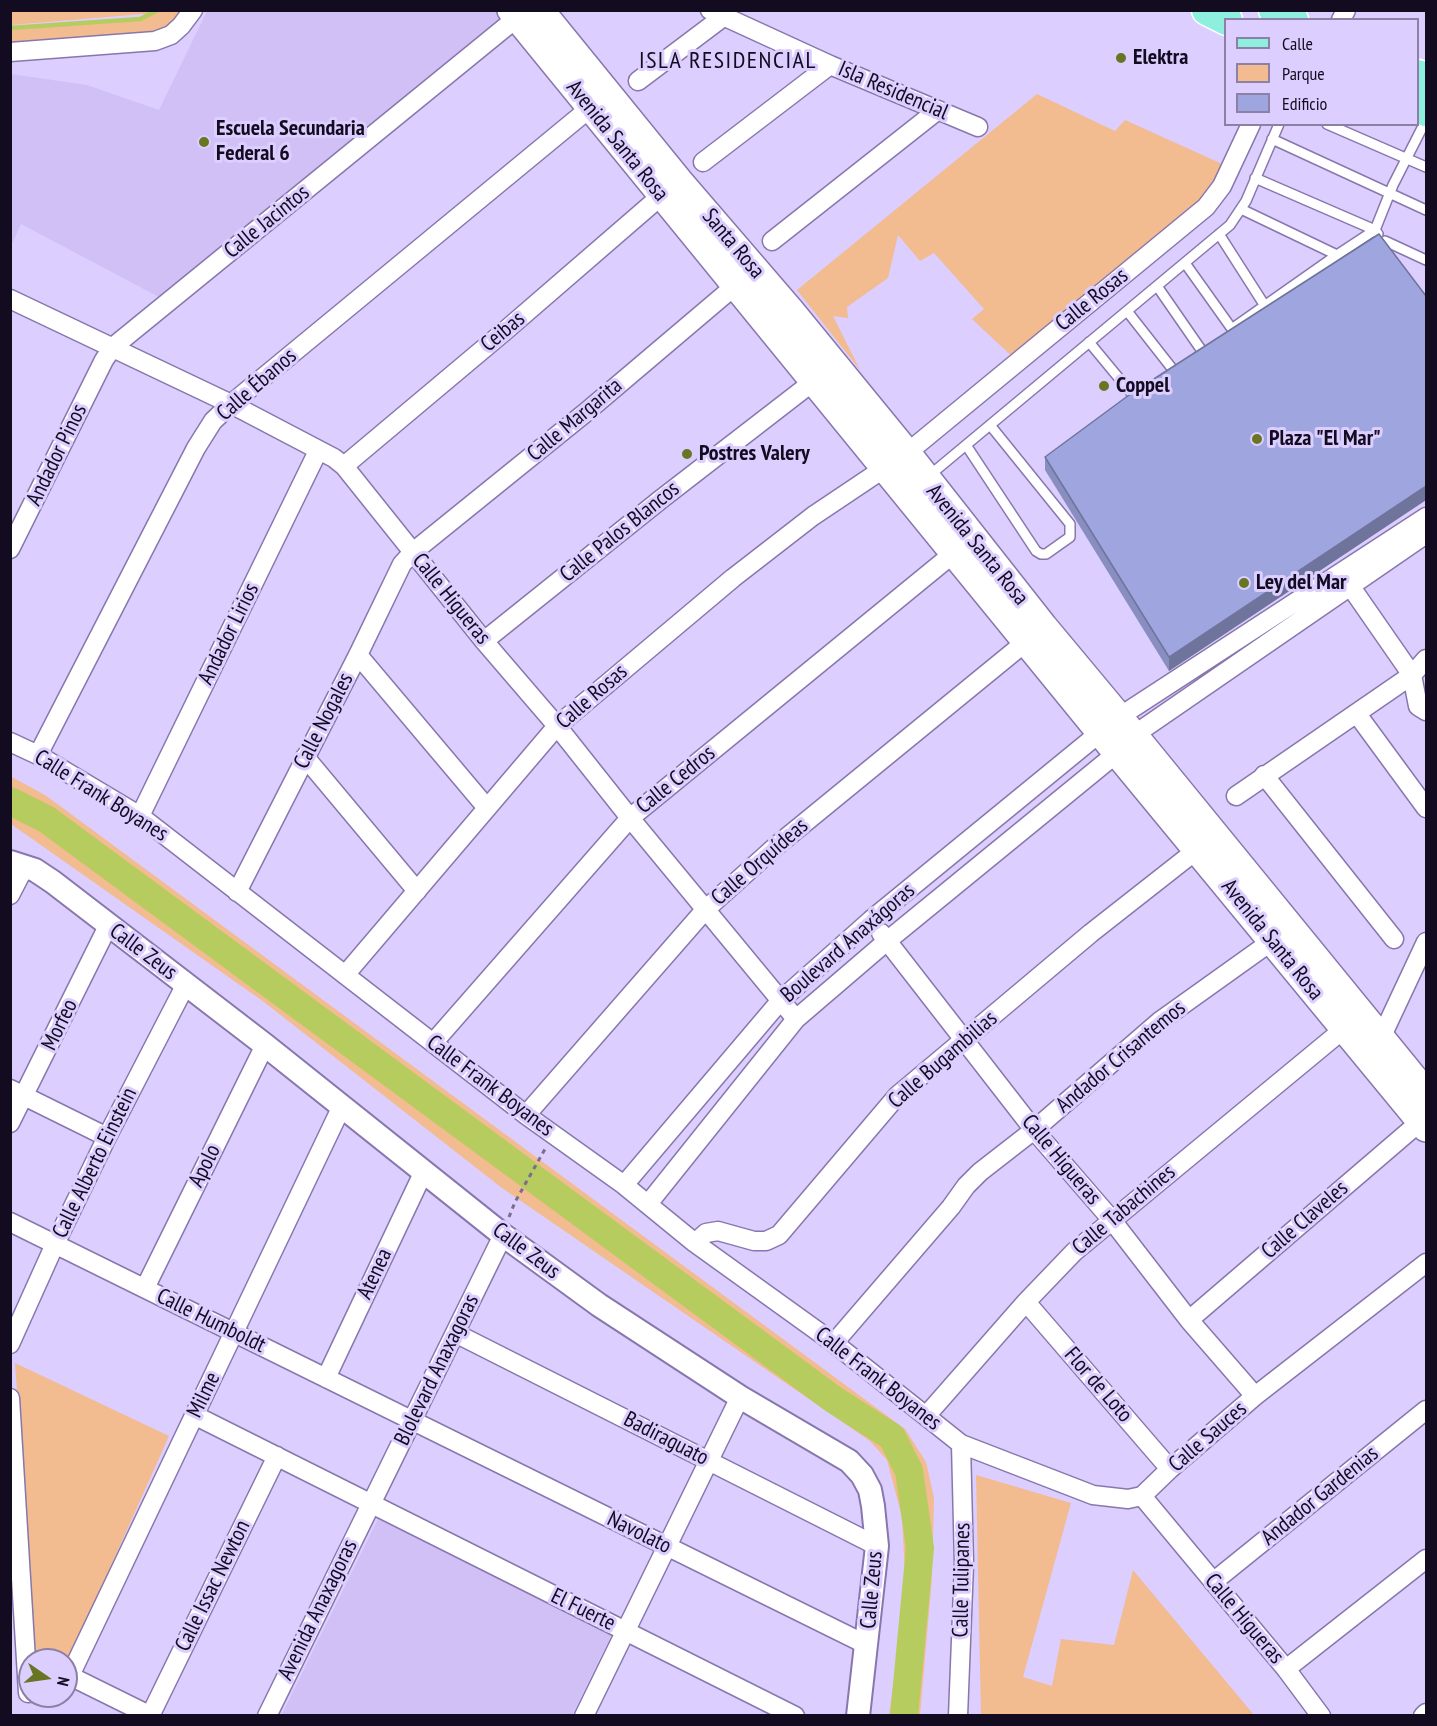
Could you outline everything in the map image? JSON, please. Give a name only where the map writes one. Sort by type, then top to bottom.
[{"type":"main road","points":[[1208,10],[1224,18]]},
{"type":"main road","points":[[1274,10],[1289,18]]},
{"type":"main road","name":"Avenida Santa Rosa","points":[[523,12],[590,108],[670,188],[736,285],[814,381],[895,460]]},
{"type":"main road","name":"Santa Rosa","points":[[523,12],[670,188],[790,310],[895,460],[916,486]]},
{"type":"main road","name":"Avenida Santa Rosa","points":[[916,486],[954,553],[1035,634]]},
{"type":"main road","name":"Avenida Santa Rosa","points":[[916,486],[1118,734],[1381,1038],[1426,1094]]},
{"type":"main road","name":"Avenida Santa Rosa","points":[[1118,734],[1198,849],[1424,1124]]},
{"type":"street","points":[[10,52],[155,41],[171,35],[193,10]]},
{"type":"street","name":"Calle Jacintos","points":[[108,354],[523,12]]},
{"type":"street","points":[[638,81],[717,14]]},
{"type":"street","name":"Isla Residencial","points":[[717,14],[830,65],[978,127]]},
{"type":"street","points":[[703,162],[830,65]]},
{"type":"street","name":"Calle Ébanos","points":[[38,755],[196,448],[213,421],[590,108]]},
{"type":"street","points":[[772,241],[938,110]]},
{"type":"street","name":"Calle Rosas","points":[[345,975],[557,726],[733,578],[813,516],[895,460],[1206,207],[1222,186],[1250,126]]},
{"type":"street","name":"Ceibas","points":[[344,466],[670,188]]},
{"type":"street","name":"Calle Margarita","points":[[413,552],[585,413],[736,285]]},
{"type":"street","name":"Calle Higueras","points":[[10,299],[108,354],[231,404],[334,458],[344,466],[484,641],[557,726],[796,1019]]},
{"type":"street","name":"Andador Pinos","points":[[10,549],[108,354]]},
{"type":"street","name":"Calle Palos Blancos","points":[[484,641],[660,500],[814,381]]},
{"type":"street","name":"Andador Lirios","points":[[140,816],[318,451]]},
{"type":"street","name":"Boulevard Anaxágoras","points":[[1346,580],[1426,517]]},
{"type":"street","name":"Boulevard Anaxágoras","points":[[624,1185],[781,1000],[871,920],[1118,734],[1346,580],[1426,534]]},
{"type":"street","name":"Calle Nogales","points":[[237,892],[402,564],[413,552]]},
{"type":"street","name":"Calle Cedros","points":[[433,1043],[630,818],[954,553]]},
{"type":"street","points":[[1346,580],[1412,675],[1418,706],[1426,711]]},
{"type":"street","name":"Calle Orquídeas","points":[[526,1115],[705,910],[776,847],[1035,634]]},
{"type":"street","points":[[358,655],[487,808]]},
{"type":"street","points":[[1236,796],[1412,675],[1426,659]]},
{"type":"street","points":[[1357,714],[1426,808]]},
{"type":"street","name":"Boulevard Anaxágoras","points":[[648,1204],[796,1019],[887,941],[1118,734]]},
{"type":"street","name":"Calle Frank Boyanes","points":[[10,742],[38,755],[140,816],[526,1115],[624,1185],[695,1243],[834,1343],[961,1444]]},
{"type":"street","points":[[305,758],[417,891]]},
{"type":"street","points":[[1264,775],[1394,939]]},
{"type":"street","name":"Calle Bugambilias","points":[[695,1243],[706,1233],[718,1231],[753,1241],[766,1241],[779,1234],[897,1096],[1091,933],[1198,849]]},
{"type":"street","points":[[10,895],[18,864]]},
{"type":"street","name":"Calle Zeus","points":[[18,864],[53,882],[265,1044],[503,1235],[600,1305],[740,1397],[849,1461],[862,1475],[870,1490],[877,1546],[858,1716]]},
{"type":"street","name":"Calle Higueras","points":[[871,920],[1034,1130],[1111,1219],[1189,1320],[1255,1396]]},
{"type":"street","name":"Morfeo","points":[[10,1123],[18,1092],[108,926]]},
{"type":"street","name":"Andador Crisantemos","points":[[834,1343],[980,1172],[1034,1130],[1160,1021],[1272,941]]},
{"type":"street","points":[[1381,1038],[1426,942]]},
{"type":"street","name":"Calle Alberto Einstein","points":[[12,1336],[107,1137],[186,984]]},
{"type":"street","name":"Calle Tabachines","points":[[926,1416],[1026,1302],[1074,1252],[1111,1219],[1345,1028]]},
{"type":"street","name":"Apolo","points":[[145,1288],[265,1044]]},
{"type":"street","points":[[18,1092],[107,1137]]},
{"type":"street","name":"Milme","points":[[78,1659],[342,1106]]},
{"type":"street","name":"Calle Claveles","points":[[1189,1320],[1424,1124]]},
{"type":"street","name":"Atenea","points":[[326,1378],[424,1171]]},
{"type":"street","name":"Calle Humboldt","points":[[10,1222],[411,1420]]},
{"type":"street","name":"Blolevard Anaxagoras","points":[[370,1504],[503,1235]]},
{"type":"street","name":"Calle Sauces","points":[[1142,1496],[1255,1396],[1426,1263]]},
{"type":"street","name":"Flor de Loto","points":[[1026,1302],[1170,1469]]},
{"type":"street","name":"Badiraguato","points":[[455,1333],[877,1546]]},
{"type":"street","points":[[584,1716],[740,1397]]},
{"type":"street","points":[[10,1398],[21,1648]]},
{"type":"street","name":"Andador Gardenias","points":[[1213,1582],[1426,1410]]},
{"type":"street","name":"El Fuerte","points":[[194,1415],[795,1716]]},
{"type":"street","name":"Navolato","points":[[411,1420],[867,1646]]},
{"type":"street","points":[[961,1444],[1093,1496],[1121,1499],[1142,1496]]},
{"type":"street","name":"Calle Tulipanes","points":[[958,1716],[964,1564],[961,1444]]},
{"type":"street","name":"Calle Issac Newton","points":[[150,1715],[277,1456]]},
{"type":"street","name":"Calle Higueras","points":[[1142,1496],[1286,1669],[1321,1716]]},
{"type":"street","name":"Avenida Anaxagoras","points":[[267,1716],[370,1504]]},
{"type":"street","points":[[1286,1669],[1426,1559]]},
{"type":"street","points":[[78,1684],[150,1715]]},
{"type":"lane","points":[[916,486],[1230,225],[1241,209],[1278,126]]},
{"type":"lane","points":[[1332,126],[1426,167]]},
{"type":"lane","points":[[1185,263],[1228,332],[1375,230],[1407,159],[1418,126]]},
{"type":"lane","points":[[1272,139],[1426,210]]},
{"type":"lane","points":[[1256,178],[1375,230],[1399,260]]},
{"type":"lane","points":[[1241,209],[1337,255]]},
{"type":"lane","points":[[1219,234],[1265,306]]},
{"type":"lane","points":[[1384,241],[1426,260]]},
{"type":"lane","points":[[1156,286],[1206,348],[1193,358]]},
{"type":"lane","points":[[1127,311],[1171,373],[1184,364]]},
{"type":"lane","points":[[1089,342],[1132,394],[1145,392],[1154,386]]},
{"type":"lane","points":[[966,445],[1036,551],[1046,554],[1070,537],[1070,524],[990,425]]},
{"type":"path","points":[[515,1202],[543,1154]]},
{"type":"shaded area","name":"Escuela Secundaria Federal 6","points":[[494,10],[500,18],[159,297],[21,224],[11,246],[11,74],[87,85],[159,110],[207,11]]},
{"type":"shaded area","points":[[378,1519],[612,1634],[572,1715],[281,1716]]},
{"type":"green space","points":[[11,11],[193,11],[171,35],[11,53],[11,30],[140,19],[155,13],[11,25]]},
{"type":"green space","points":[[1037,94],[1115,131],[1125,120],[1231,168],[1222,186],[1017,361],[972,319],[984,309],[934,253],[920,261],[898,235],[888,278],[847,307],[848,318],[833,316],[860,370],[797,290]]},
{"type":"green space","points":[[10,776],[45,795],[905,1429],[926,1462],[934,1498],[932,1577],[920,1715],[889,1715],[906,1595],[902,1517],[887,1460],[870,1441],[502,1188],[264,1002],[11,824]]},
{"type":"green space","points":[[15,1363],[169,1436],[74,1648],[35,1648]]},
{"type":"green space","points":[[976,1475],[1071,1503],[1023,1677],[1052,1686],[1061,1639],[1114,1645],[1133,1570],[1254,1715],[981,1715]]},
{"type":"building","name":"Plaza \"El Mar\"","points":[[1379,234],[1426,296],[1426,486],[1169,657],[1045,457],[1129,395]]},
{"type":"waterway","points":[[10,28],[140,19],[158,10]]},
{"type":"waterway","points":[[10,801],[46,819],[833,1399],[892,1437],[909,1471],[920,1548],[904,1716]]},
{"type":"place","name":"Elektra","points":[[1121,58]]},
{"type":"place","name":"Escuela Secundaria Federal 6","points":[[204,142]]},
{"type":"place","name":"Coppel","points":[[1104,386]]},
{"type":"place","name":"Plaza \"El Mar\"","points":[[1257,439]]},
{"type":"place","name":"Postres Valery","points":[[687,454]]},
{"type":"place","name":"Ley del Mar","points":[[1244,583]]},
{"type":"district","name":"ISLA RESIDENCIAL","points":[[728,61]]}]
